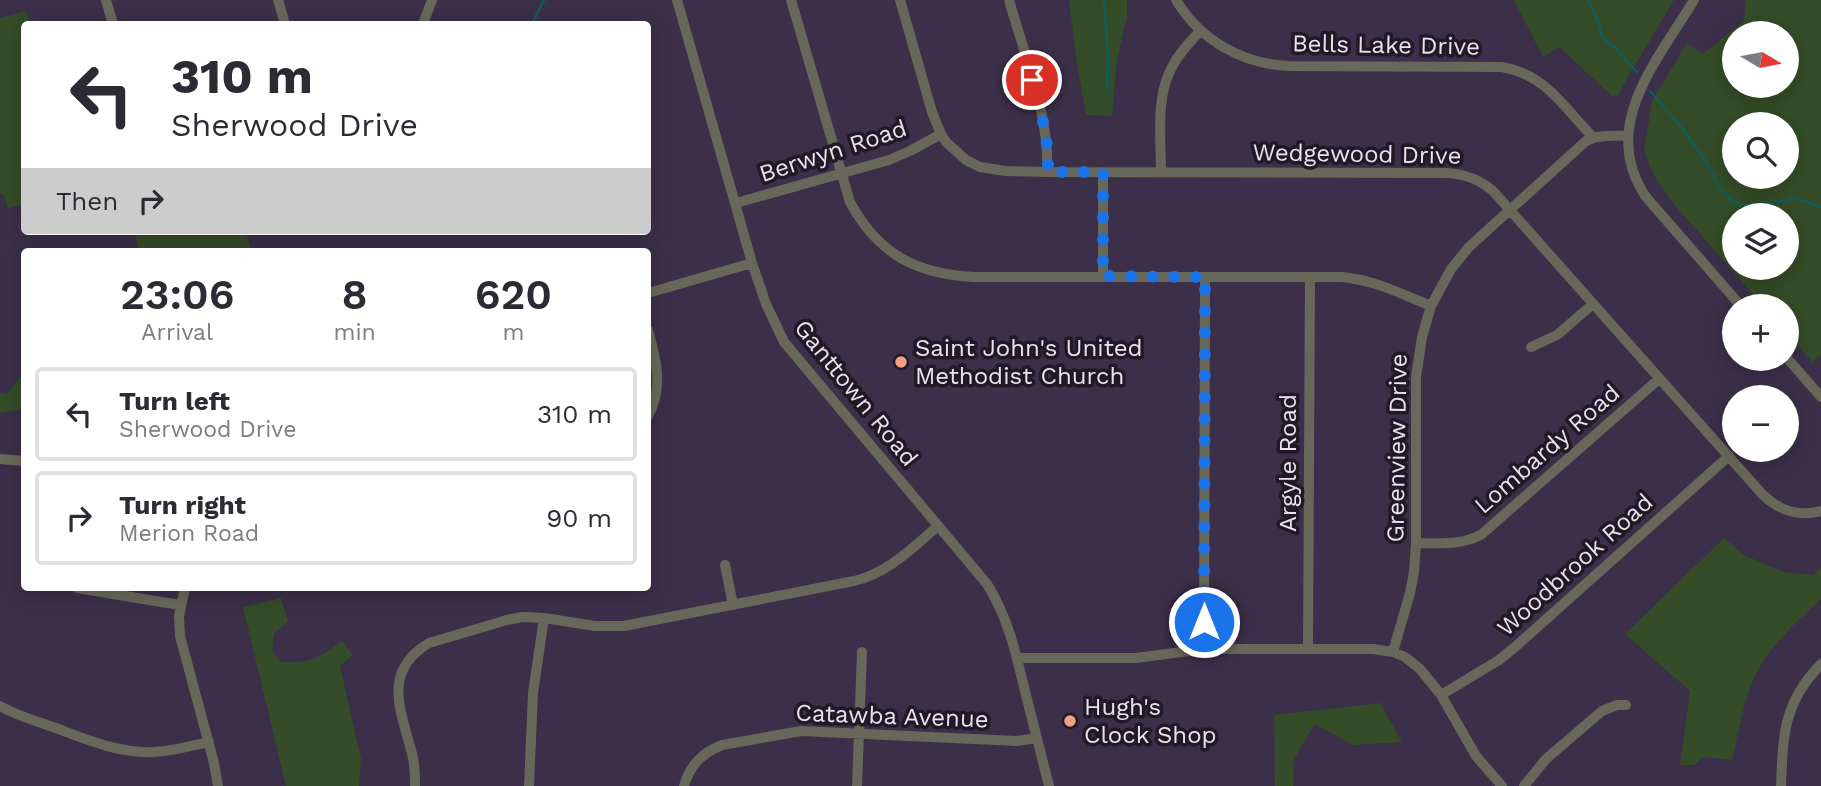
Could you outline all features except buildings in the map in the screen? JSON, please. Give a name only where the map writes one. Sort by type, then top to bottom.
[{"type":"street","points":[[106,0],[112,21]]},
{"type":"street","points":[[278,0],[284,21]]},
{"type":"street","points":[[424,21],[432,0]]},
{"type":"street","name":"Ganttown Road","points":[[677,0],[766,304],[784,342],[987,584],[995,597],[1003,611],[1017,658],[1049,786]]},
{"type":"street","points":[[791,0],[850,202],[862,222],[888,249],[918,267],[940,274],[960,276],[1342,277],[1383,286],[1431,306]]},
{"type":"street","name":"Wedgewood Drive","points":[[900,0],[940,134],[958,155],[980,167],[1048,172],[1455,173],[1486,184],[1722,448]]},
{"type":"street","points":[[1009,0],[1042,114],[1048,172]]},
{"type":"street","name":"Bells Lake Drive","points":[[1176,0],[1200,31],[1237,54],[1255,61],[1279,65],[1514,69],[1532,76],[1546,87],[1593,137]]},
{"type":"street","points":[[1694,0],[1638,93],[1632,109],[1628,136],[1630,166],[1641,189],[1662,217],[1730,294]]},
{"type":"street","points":[[1161,172],[1163,88],[1176,60],[1200,31]]},
{"type":"street","name":"Berwyn Road","points":[[736,203],[903,155],[940,134]]},
{"type":"street","points":[[1593,137],[1628,136]]},
{"type":"street","name":"Greenview Drive","points":[[1393,652],[1413,583],[1416,543],[1416,377],[1422,337],[1431,306],[1443,282],[1479,236],[1593,137]]},
{"type":"street","points":[[1103,172],[1103,276]]},
{"type":"street","points":[[651,292],[752,263]]},
{"type":"street","points":[[1203,649],[1205,277]]},
{"type":"street","name":"Argyle Road","points":[[1308,649],[1310,277]]},
{"type":"street","points":[[1531,347],[1565,329],[1593,304]]},
{"type":"street","points":[[651,343],[658,373],[657,391],[651,409]]},
{"type":"street","points":[[1798,371],[1821,397]]},
{"type":"street","name":"Lombardy Road","points":[[1416,543],[1468,541],[1482,534],[1659,379]]},
{"type":"street","points":[[0,459],[21,461]]},
{"type":"street","name":"Woodbrook Road","points":[[1441,695],[1499,660],[1515,647],[1722,462]]},
{"type":"street","name":"Wedgewood Drive","points":[[1734,462],[1775,505],[1789,512],[1821,511]]},
{"type":"street","points":[[415,786],[414,762],[397,701],[399,680],[407,662],[421,649],[440,639],[528,617],[595,626],[617,626],[854,582],[875,575],[893,564],[938,526]]},
{"type":"street","points":[[725,565],[733,605]]},
{"type":"street","points":[[95,591],[180,605]]},
{"type":"street","points":[[184,591],[179,625],[182,646],[209,742],[218,786]]},
{"type":"street","points":[[529,786],[533,692],[544,618]]},
{"type":"street","points":[[1017,658],[1127,659],[1203,649],[1373,649],[1393,652],[1413,662],[1420,669],[1441,695],[1476,756],[1502,786]]},
{"type":"street","points":[[857,786],[862,652]]},
{"type":"street","points":[[1781,786],[1783,738],[1787,720],[1800,691],[1821,664]]},
{"type":"street","points":[[1524,786],[1546,759],[1601,711],[1617,705],[1626,705]]},
{"type":"street","points":[[0,706],[100,744],[126,750],[166,751],[209,742]]},
{"type":"street","name":"Catawba Avenue","points":[[684,786],[689,772],[704,753],[722,745],[790,732],[1017,741],[1037,738]]},
{"type":"green space","points":[[1069,0],[1127,0],[1127,17],[1117,59],[1112,116],[1086,115]]},
{"type":"green space","points":[[1514,0],[1674,0],[1619,95],[1612,96],[1559,47],[1543,57]]},
{"type":"green space","points":[[1746,0],[1821,0],[1821,355],[1812,362],[1799,347],[1799,294],[1753,294],[1740,280],[1799,280],[1799,203],[1722,203],[1722,259],[1673,203],[1653,174],[1644,150],[1652,101],[1687,43],[1703,54],[1722,39],[1722,98],[1799,98],[1799,21],[1744,21]]},
{"type":"green space","points":[[26,11],[29,21],[21,21],[21,205],[8,208],[3,194],[0,194],[0,18]]},
{"type":"green space","points":[[135,235],[247,235],[250,248],[139,248]]},
{"type":"green space","points":[[21,377],[21,410],[0,413],[0,393],[7,394]]},
{"type":"green space","points":[[1724,538],[1744,555],[1784,572],[1813,575],[1821,568],[1821,599],[1777,643],[1762,663],[1745,705],[1732,760],[1703,757],[1694,765],[1680,765],[1690,691],[1625,634]]},
{"type":"green space","points":[[281,598],[288,621],[274,634],[272,651],[281,662],[314,659],[342,641],[353,655],[340,666],[361,759],[359,786],[286,786],[243,607]]},
{"type":"green space","points":[[1380,703],[1402,742],[1353,745],[1315,724],[1294,759],[1293,786],[1275,786],[1274,715]]},
{"type":"waterway","points":[[534,21],[544,0]]},
{"type":"waterway","points":[[1104,0],[1108,55],[1107,90]]},
{"type":"waterway","points":[[1588,0],[1602,37],[1637,72]]},
{"type":"waterway","points":[[1650,91],[1682,128],[1707,163],[1720,189],[1733,202],[1759,205],[1797,198],[1821,207]]},
{"type":"place","name":"Saint John's United Methodist Church","points":[[901,362]]},
{"type":"place","name":"Hugh's Clock Shop","points":[[1070,721]]},
{"type":"route","points":[[1032,80],[1046,138],[1048,172],[1103,172],[1103,276],[1205,277],[1204,622]]}]
